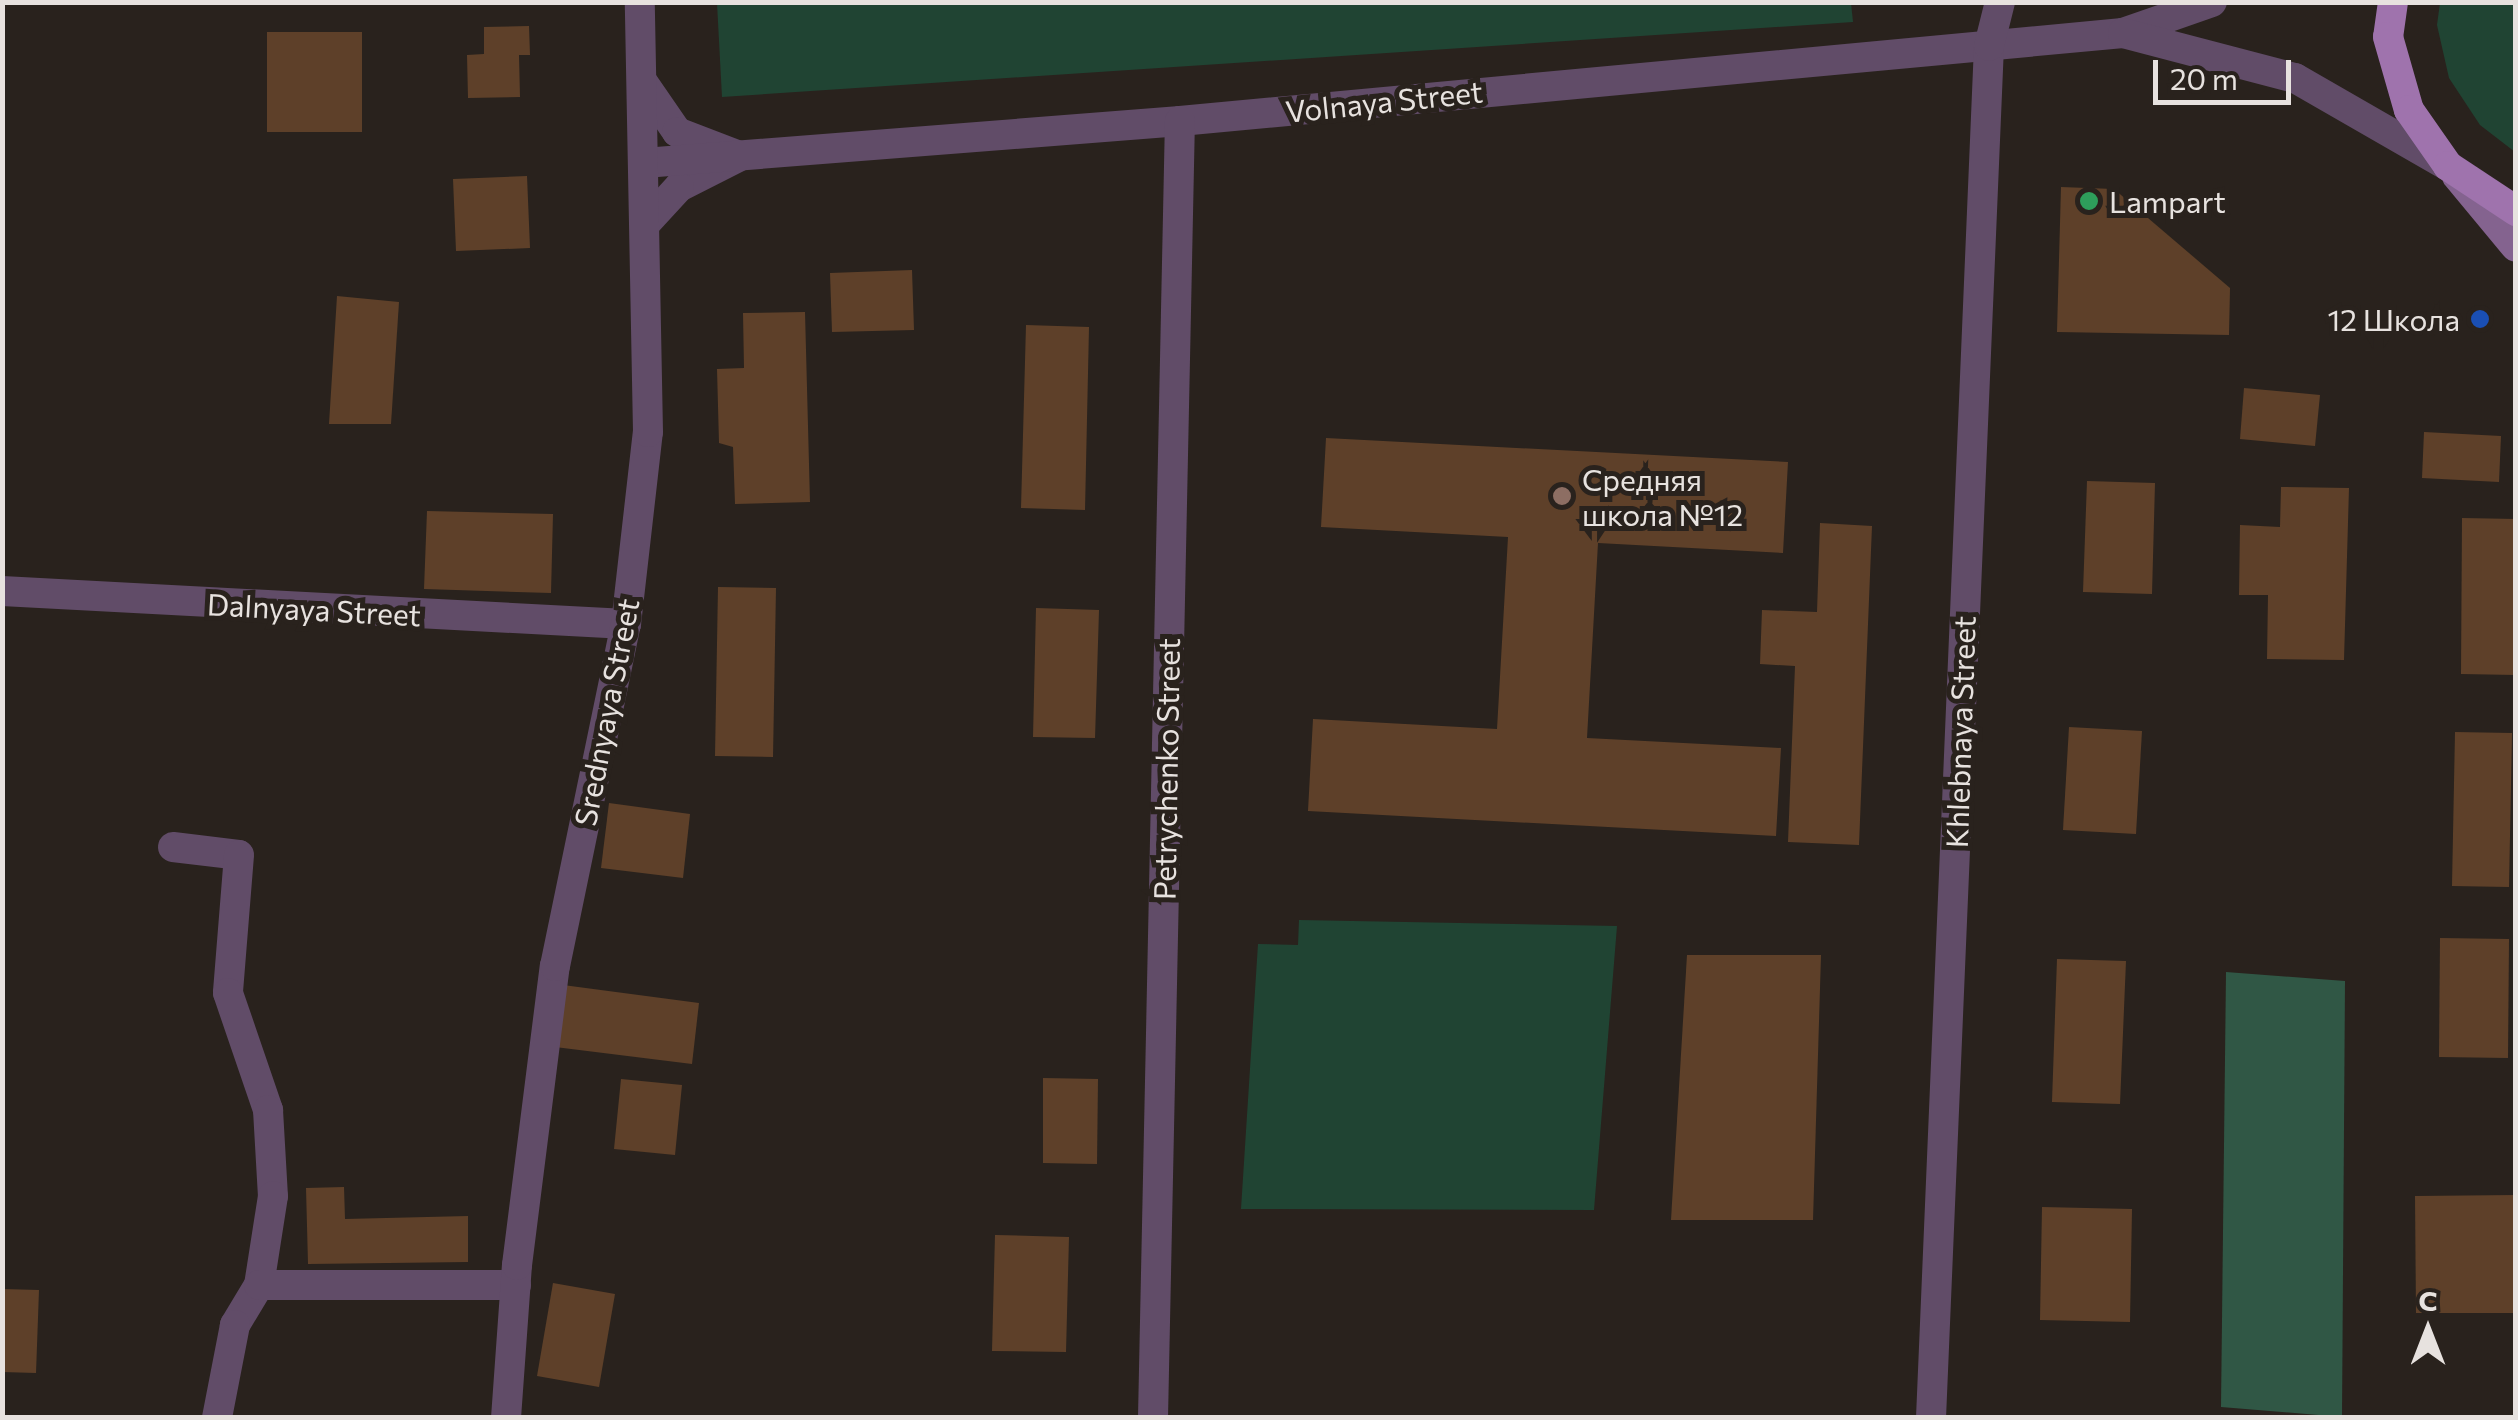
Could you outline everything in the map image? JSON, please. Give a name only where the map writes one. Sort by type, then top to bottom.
[{"type":"main road","points":[[2393,2],[2388,37],[2409,110],[2448,166],[2516,247]]},
{"type":"main road","points":[[2448,166],[2516,211]]},
{"type":"street","name":"Srednyaya Street","points":[[506,1418],[516,1285],[555,966],[626,624],[648,432],[640,2]]},
{"type":"street","name":"Khlebnaya Street","points":[[1931,1418],[1989,46],[2000,2]]},
{"type":"street","points":[[2123,32],[2212,2]]},
{"type":"street","points":[[2123,32],[2295,78],[2448,166]]},
{"type":"street","name":"Volnaya Street","points":[[644,162],[1180,121],[2123,32]]},
{"type":"street","points":[[642,82],[677,132],[740,156]]},
{"type":"street","name":"Petrychenko Street","points":[[1153,1418],[1180,121]]},
{"type":"street","points":[[645,224],[679,187],[740,156]]},
{"type":"street","name":"Dalnyaya Street","points":[[2,590],[626,624]]},
{"type":"street","points":[[173,847],[239,855],[228,993],[268,1110],[272,1179],[258,1285],[235,1325],[217,1418]]},
{"type":"street","points":[[258,1285],[516,1285]]},
{"type":"green space","points":[[717,3],[1851,3],[1853,22],[722,97]]},
{"type":"green space","points":[[2440,3],[2515,3],[2515,152],[2480,125],[2449,78],[2437,25]]},
{"type":"green space","points":[[1299,920],[1617,926],[1594,1210],[1241,1209],[1258,944],[1298,945]]},
{"type":"green space","points":[[2226,972],[2345,981],[2342,1417],[2221,1407]]},
{"type":"building","points":[[529,26],[530,55],[519,55],[520,97],[468,98],[467,55],[484,54],[484,27]]},
{"type":"building","points":[[267,32],[362,32],[362,132],[267,132]]},
{"type":"building","points":[[527,176],[530,248],[456,251],[453,179]]},
{"type":"building","points":[[2061,187],[2114,189],[2230,288],[2229,335],[2057,332]]},
{"type":"building","points":[[912,270],[914,330],[832,332],[830,273]]},
{"type":"building","points":[[337,296],[399,302],[391,424],[329,424]]},
{"type":"building","points":[[805,312],[810,502],[735,504],[733,447],[719,443],[717,369],[744,368],[743,313]]},
{"type":"building","points":[[1026,325],[1089,327],[1085,510],[1021,508]]},
{"type":"building","points":[[2244,388],[2320,395],[2315,446],[2240,439]]},
{"type":"building","points":[[2424,432],[2501,436],[2499,482],[2422,478]]},
{"type":"building","points":[[1326,438],[1788,462],[1783,553],[1598,543],[1587,738],[1781,748],[1776,836],[1308,811],[1313,719],[1497,729],[1508,537],[1321,527]]},
{"type":"building","points":[[2087,481],[2155,483],[2152,594],[2083,592]]},
{"type":"building","points":[[2281,487],[2349,488],[2344,660],[2267,659],[2268,595],[2239,595],[2240,525],[2280,527]]},
{"type":"building","points":[[427,511],[553,514],[551,593],[424,589]]},
{"type":"building","points":[[2462,518],[2516,519],[2516,675],[2461,674]]},
{"type":"building","points":[[1820,523],[1872,526],[1859,845],[1788,842],[1795,666],[1760,664],[1762,610],[1817,612]]},
{"type":"building","points":[[718,587],[776,588],[773,757],[715,756]]},
{"type":"building","points":[[1036,608],[1099,610],[1095,738],[1033,737]]},
{"type":"building","points":[[2069,727],[2142,731],[2136,834],[2063,830]]},
{"type":"building","points":[[2455,732],[2512,733],[2509,887],[2452,886]]},
{"type":"building","points":[[609,803],[690,814],[683,878],[601,868]]},
{"type":"building","points":[[2440,938],[2509,939],[2508,1058],[2439,1057]]},
{"type":"building","points":[[1687,955],[1821,955],[1813,1220],[1671,1220]]},
{"type":"building","points":[[2057,959],[2126,961],[2120,1104],[2052,1102]]},
{"type":"building","points":[[563,985],[699,1003],[692,1064],[555,1047]]},
{"type":"building","points":[[1043,1078],[1098,1079],[1097,1164],[1043,1163]]},
{"type":"building","points":[[621,1079],[682,1085],[675,1155],[614,1149]]},
{"type":"building","points":[[344,1187],[345,1219],[468,1216],[468,1262],[308,1264],[306,1188]]},
{"type":"building","points":[[2516,1195],[2516,1313],[2416,1313],[2415,1196]]},
{"type":"building","points":[[2042,1207],[2132,1209],[2130,1322],[2040,1320]]},
{"type":"building","points":[[995,1235],[1069,1237],[1066,1352],[992,1351]]},
{"type":"building","points":[[553,1283],[615,1294],[599,1387],[537,1376]]},
{"type":"building","points":[[2,1289],[39,1290],[36,1373],[2,1372]]},
{"type":"place","name":"Lampart","points":[[2089,201]]},
{"type":"place","name":"12 Школа","points":[[2480,319]]},
{"type":"place","name":"Средняя школа №12","points":[[1562,496]]}]
